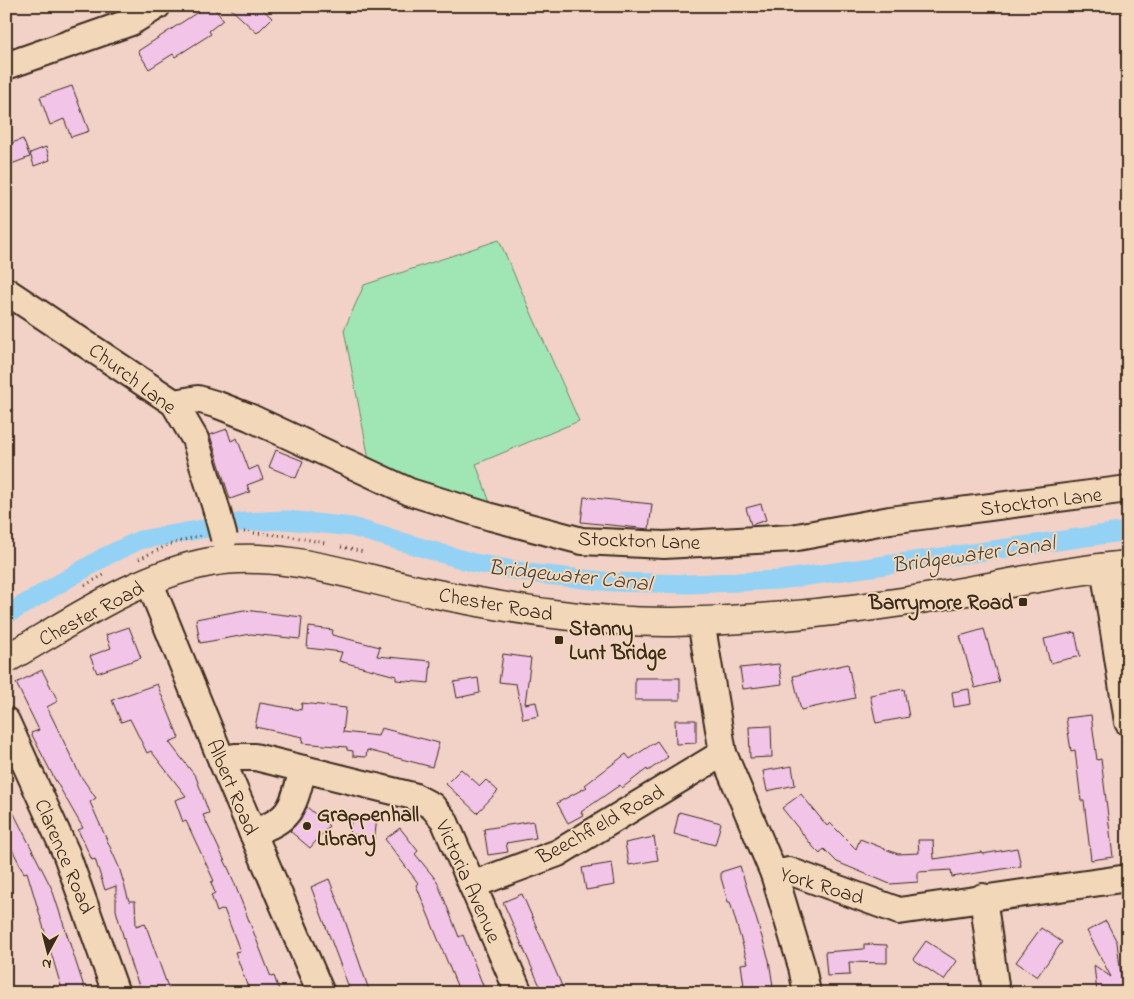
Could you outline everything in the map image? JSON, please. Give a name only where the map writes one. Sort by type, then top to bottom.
[{"type":"main road","name":"Chester Road","points":[[6,659],[142,571],[196,566],[225,540],[256,559],[300,564],[432,593],[561,615],[646,622],[774,617],[847,610],[1116,566]]},
{"type":"street","points":[[6,66],[131,22],[157,6]]},
{"type":"street","name":"Church Lane","points":[[6,291],[174,403],[195,439],[225,540]]},
{"type":"street","name":"Stockton Lane","points":[[174,403],[198,399],[218,405],[249,417],[410,492],[492,517],[582,541],[664,545],[792,538],[890,520],[1128,490]]},
{"type":"street","points":[[1116,566],[1128,722]]},
{"type":"street","name":"Albert Road","points":[[142,571],[320,993]]},
{"type":"street","name":"York Road","points":[[701,621],[723,753],[774,874],[790,871],[899,911],[983,897],[1128,878]]},
{"type":"street","name":"Clarence Road","points":[[6,721],[66,852],[116,993]]},
{"type":"street","name":"Beechfield Road","points":[[472,885],[558,853],[723,753]]},
{"type":"street","name":"Victoria Avenue","points":[[222,761],[235,757],[255,757],[413,796],[432,806],[444,820],[519,993]]},
{"type":"street","points":[[252,832],[274,825],[285,815],[294,801],[303,769]]},
{"type":"street","points":[[774,874],[802,967],[807,993]]},
{"type":"street","points":[[983,897],[996,993]]},
{"type":"path","points":[[142,571],[168,545],[289,536],[328,544]]},
{"type":"path","points":[[338,546],[366,554]]},
{"type":"path","points":[[78,590],[110,572]]},
{"type":"green space","points":[[499,240],[579,421],[476,464],[492,508],[367,463],[368,454],[344,330],[364,285]]},
{"type":"building","points":[[207,6],[213,6],[223,20],[209,31],[211,34],[175,57],[173,54],[149,69],[138,51]]},
{"type":"building","points":[[228,6],[259,6],[272,18],[257,33]]},
{"type":"building","points":[[72,86],[89,131],[71,137],[64,119],[50,125],[40,97]]},
{"type":"building","points":[[23,139],[30,157],[6,166],[6,145]]},
{"type":"building","points":[[46,147],[50,160],[34,166],[30,153]]},
{"type":"building","points":[[227,429],[231,441],[237,438],[249,470],[258,466],[263,479],[247,485],[250,492],[230,499],[210,435]]},
{"type":"building","points":[[276,450],[303,461],[296,478],[269,467]]},
{"type":"building","points":[[584,497],[652,504],[649,529],[581,522]]},
{"type":"building","points":[[761,504],[766,520],[751,525],[746,508]]},
{"type":"building","points":[[244,610],[302,617],[300,639],[251,634],[200,643],[196,619]]},
{"type":"building","points":[[129,627],[141,658],[97,673],[90,656],[111,648],[106,635]]},
{"type":"building","points":[[309,627],[333,630],[332,635],[380,647],[377,656],[431,661],[429,683],[396,680],[396,676],[339,661],[342,652],[307,648]]},
{"type":"building","points":[[984,629],[999,682],[975,688],[960,636]]},
{"type":"building","points":[[1075,632],[1080,656],[1050,663],[1044,639]]},
{"type":"building","points":[[503,654],[531,658],[525,704],[536,702],[539,716],[523,719],[516,684],[499,682]]},
{"type":"building","points":[[779,664],[782,684],[743,689],[740,668]]},
{"type":"building","points":[[848,664],[855,698],[801,710],[793,676]]},
{"type":"building","points":[[42,670],[58,701],[47,707],[80,775],[96,798],[90,802],[119,867],[129,901],[135,901],[136,926],[145,923],[170,993],[142,993],[131,965],[116,910],[116,886],[105,890],[95,859],[92,860],[78,830],[83,828],[31,733],[39,730],[16,683]]},
{"type":"building","points":[[478,678],[480,693],[457,698],[454,682]]},
{"type":"building","points":[[635,678],[680,678],[680,700],[635,700]]},
{"type":"building","points":[[157,684],[179,738],[169,742],[196,777],[209,813],[203,815],[230,872],[271,977],[274,976],[280,993],[250,993],[235,952],[240,951],[224,909],[217,912],[211,895],[215,893],[211,882],[214,881],[186,821],[183,822],[175,800],[186,796],[151,751],[147,753],[130,719],[121,722],[112,700]]},
{"type":"building","points":[[904,689],[909,717],[876,723],[870,695]]},
{"type":"building","points":[[969,689],[971,704],[954,707],[952,692]]},
{"type":"building","points":[[260,703],[301,710],[302,703],[346,708],[343,732],[378,736],[381,728],[439,743],[432,767],[367,750],[366,757],[353,756],[353,751],[347,750],[347,747],[302,743],[303,737],[255,727]]},
{"type":"building","points":[[1091,715],[1097,760],[1101,759],[1113,857],[1091,860],[1084,801],[1081,801],[1075,750],[1071,751],[1066,718]]},
{"type":"building","points":[[675,720],[696,720],[696,743],[676,744]]},
{"type":"building","points":[[771,726],[772,757],[750,758],[749,727]]},
{"type":"building","points":[[657,741],[668,757],[648,771],[647,769],[622,788],[620,785],[581,812],[583,815],[568,823],[557,803],[587,787],[585,785],[626,754],[630,759]]},
{"type":"building","points":[[792,766],[795,785],[767,791],[763,771]]},
{"type":"building","points":[[461,769],[480,786],[486,780],[498,791],[477,813],[446,784]]},
{"type":"building","points":[[801,794],[827,826],[830,823],[856,849],[860,839],[898,854],[919,853],[918,840],[933,840],[934,859],[1017,848],[1021,866],[952,877],[951,870],[918,872],[918,882],[890,884],[837,862],[824,849],[820,854],[814,848],[782,808]]},
{"type":"building","points":[[6,798],[52,889],[86,993],[63,993],[27,872],[24,873],[6,837]]},
{"type":"building","name":"Grappenhall Library","points":[[307,807],[329,826],[310,848],[290,831],[300,820]]},
{"type":"building","points":[[679,812],[721,823],[715,845],[674,834]]},
{"type":"building","points":[[352,815],[377,818],[374,843],[358,841],[359,835],[349,834]]},
{"type":"building","points":[[533,821],[536,838],[506,843],[508,852],[488,855],[484,829]]},
{"type":"building","points":[[400,828],[418,851],[415,854],[437,881],[459,937],[463,935],[486,993],[460,993],[416,885],[418,883],[385,839]]},
{"type":"building","points":[[654,837],[658,860],[629,865],[625,843]]},
{"type":"building","points":[[612,863],[615,885],[586,890],[582,868]]},
{"type":"building","points":[[740,866],[769,960],[774,993],[745,993],[741,964],[748,963],[721,878],[721,872]]},
{"type":"building","points":[[329,879],[370,993],[351,993],[311,887]]},
{"type":"building","points":[[522,894],[565,993],[543,993],[503,902]]},
{"type":"building","points":[[1106,921],[1117,942],[1122,985],[1128,989],[1128,993],[1097,993],[1094,965],[1111,977],[1087,931]]},
{"type":"building","points":[[1041,928],[1062,942],[1037,977],[1016,962]]},
{"type":"building","points":[[926,941],[957,961],[944,980],[913,959]]},
{"type":"building","points":[[864,944],[887,945],[887,963],[849,962],[850,975],[827,976],[825,952],[864,949]]},
{"type":"waterway","name":"Bridgewater Canal","points":[[6,615],[106,556],[140,540],[243,522],[287,520],[352,527],[474,563],[536,574],[613,582],[689,584],[779,580],[1128,531]]},
{"type":"place","name":"Barrymore Road","points":[[1023,602]]},
{"type":"place","name":"Stanny Lunt Bridge","points":[[559,640]]},
{"type":"place","name":"Grappenhall Library","points":[[307,826]]}]
